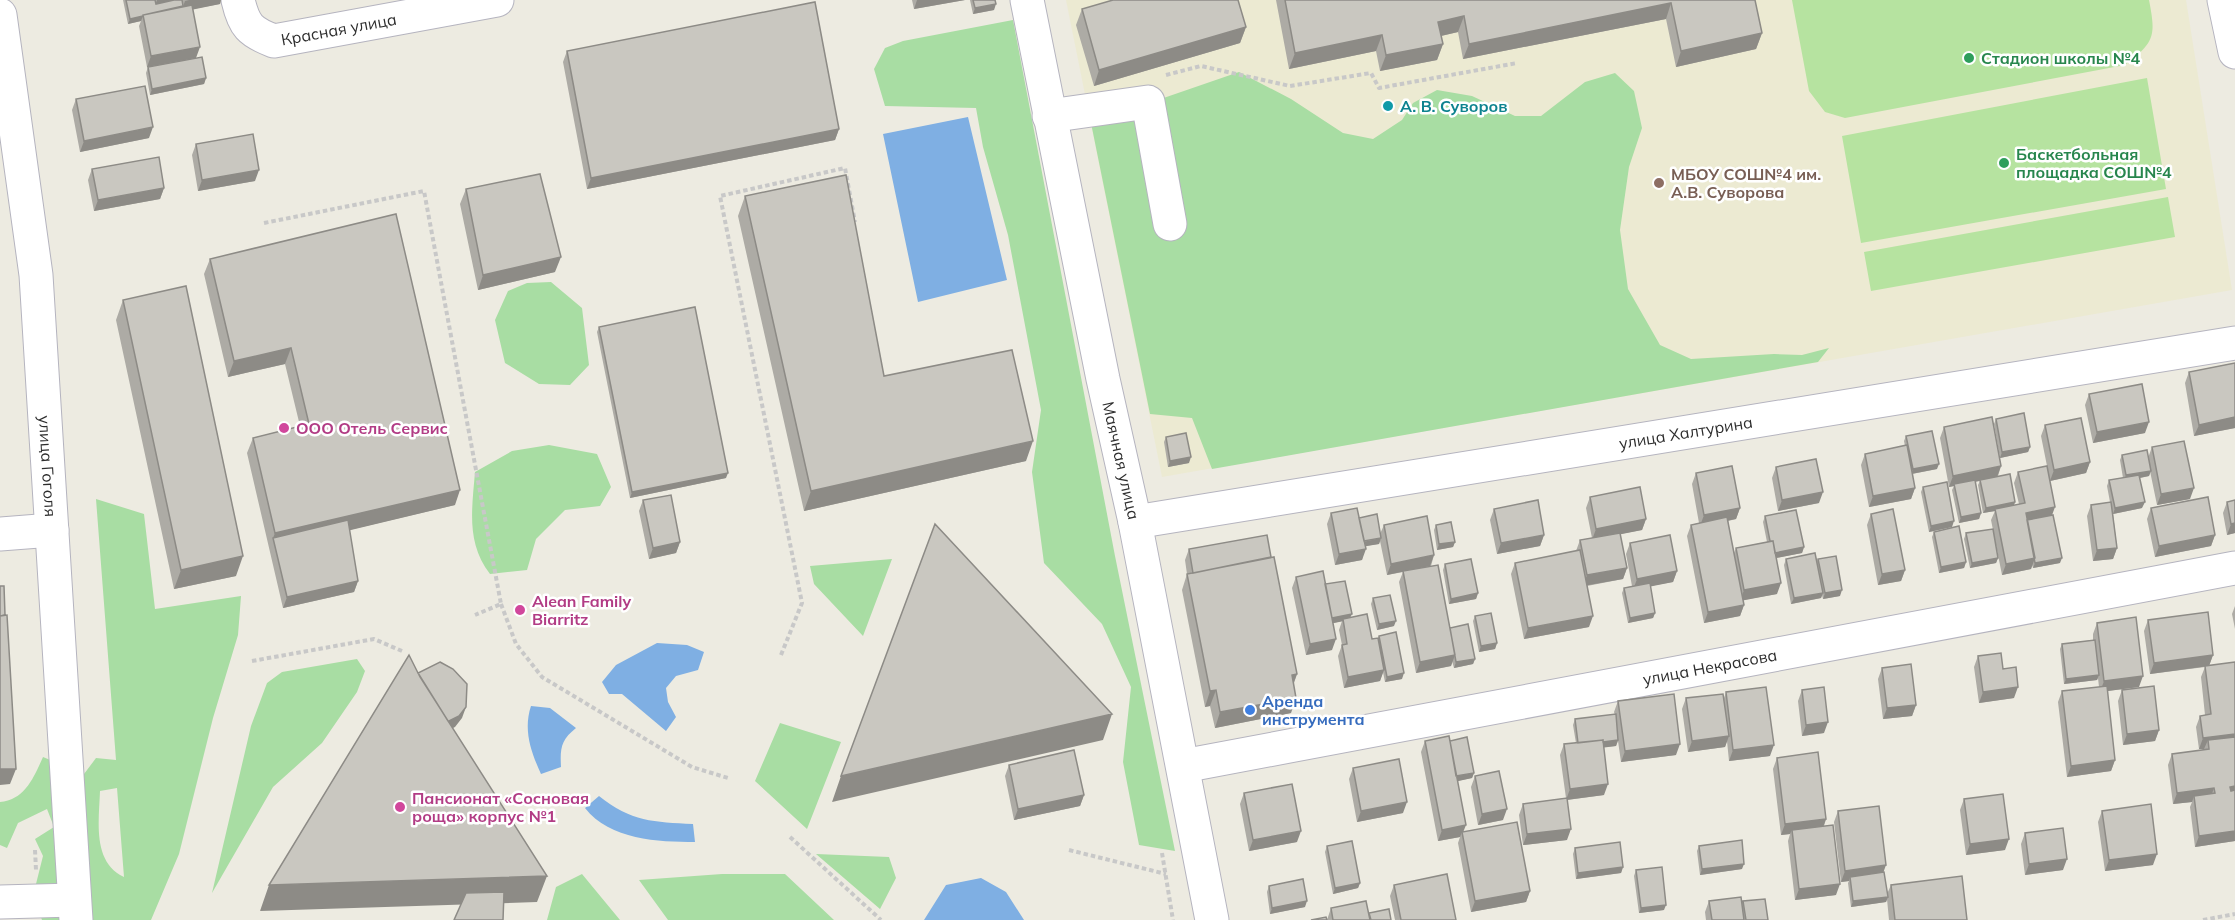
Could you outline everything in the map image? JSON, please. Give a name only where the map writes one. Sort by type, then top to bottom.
[{"type":"street","name":"Красная улица","points":[[238,0],[242,18],[254,34],[274,41],[497,0]]},
{"type":"street","name":"Маячная улица","points":[[1027,0],[1049,116],[1135,522],[1212,920]]},
{"type":"street","points":[[2224,0],[2235,52]]},
{"type":"street","name":"улица Гоголя","points":[[1,32],[36,275],[75,910]]},
{"type":"street","points":[[1049,116],[1148,102],[1170,224]]},
{"type":"street","name":"улица Халтурина","points":[[1135,522],[2235,343]]},
{"type":"street","points":[[0,534],[52,530]]},
{"type":"street","name":"улица Некрасова","points":[[1183,766],[2235,568]]},
{"type":"street","points":[[0,902],[75,910]]},
{"type":"path","points":[[1155,78],[1201,66],[1290,86],[1371,73],[1379,88],[1517,63]]},
{"type":"path","points":[[781,655],[802,603],[720,196],[845,168],[855,222]]},
{"type":"path","points":[[264,223],[424,191],[501,604],[516,644],[542,677],[692,767],[728,778]]},
{"type":"path","points":[[475,615],[501,604]]},
{"type":"path","points":[[252,661],[374,639],[402,651]]},
{"type":"path","points":[[790,837],[882,920]]},
{"type":"path","points":[[1069,850],[1166,874]]},
{"type":"path","points":[[2204,920],[2235,914]]},
{"type":"shaded area","name":"МБОУ СОШ№4 им. А.В. Суворова","points":[[1066,0],[2186,0],[2232,290],[1162,477]]},
{"type":"green space","name":"Стадион школы №4","points":[[1792,0],[2149,0],[2152,30],[2148,44],[2125,65],[1845,118],[1825,112],[1809,91]]},
{"type":"green space","points":[[1013,20],[1115,556],[1175,851],[1139,845],[1123,762],[1131,687],[1102,624],[1044,563],[1032,472],[1041,410],[1008,235],[983,147],[976,108],[885,106],[874,69],[885,48],[903,41]]},
{"type":"green space","points":[[1239,72],[1291,99],[1343,133],[1373,139],[1402,120],[1413,103],[1437,90],[1472,96],[1515,116],[1541,116],[1585,82],[1615,73],[1634,91],[1642,128],[1629,167],[1620,230],[1628,289],[1660,345],[1691,359],[1774,354],[1802,355],[1829,348],[1818,362],[1212,469],[1192,418],[1150,414],[1091,123]]},
{"type":"green space","name":"Баскетбольная площадка СОШ№4","points":[[2147,78],[2166,189],[1861,243],[1842,136]]},
{"type":"green space","points":[[2168,197],[2175,237],[1871,291],[1864,252]]},
{"type":"green space","points":[[551,282],[582,308],[589,365],[570,385],[539,384],[505,363],[495,320],[508,291],[527,283]]},
{"type":"green space","points":[[549,445],[597,454],[611,487],[600,506],[565,510],[536,539],[527,570],[490,574],[477,550],[472,525],[475,472],[512,451]]},
{"type":"green space","points":[[96,499],[144,514],[155,609],[241,596],[238,635],[213,718],[179,854],[151,920],[42,920],[33,896],[43,856],[35,839],[54,827],[47,809],[18,823],[7,848],[0,845],[0,802],[16,797],[28,786],[43,757],[84,774],[96,758],[116,760]],"holes":[[[117,788],[124,877],[114,870],[102,851],[99,827],[100,791]]]},
{"type":"green space","points":[[892,559],[863,636],[814,584],[810,566]]},
{"type":"green space","points":[[357,659],[365,671],[357,692],[322,743],[273,787],[212,893],[251,726],[267,683],[282,672]]},
{"type":"green space","points":[[780,723],[841,742],[807,829],[755,781]]},
{"type":"green space","points":[[816,854],[889,857],[896,878],[880,909]]},
{"type":"green space","points":[[582,874],[620,920],[547,920],[556,887]]},
{"type":"green space","points":[[722,874],[785,874],[834,920],[668,920],[639,880]]},
{"type":"water","points":[[968,117],[1007,280],[918,302],[883,134]]},
{"type":"water","points":[[657,643],[687,645],[704,652],[698,670],[676,676],[666,688],[668,702],[676,717],[666,731],[622,694],[609,694],[602,682],[616,665]]},
{"type":"water","points":[[531,706],[550,708],[576,728],[567,736],[562,745],[561,767],[541,774],[529,741],[528,724]]},
{"type":"water","points":[[599,796],[622,811],[643,819],[693,824],[695,842],[651,840],[621,833],[608,827],[595,819],[585,808]]},
{"type":"water","points":[[981,878],[1006,892],[1024,920],[924,920],[946,885]]},
{"type":"building","points":[[126,0],[155,0],[156,4],[182,0],[183,6],[130,19]]},
{"type":"building","points":[[973,0],[995,0],[996,4],[975,8]]},
{"type":"building","points":[[1113,0],[1238,0],[1246,27],[1099,70],[1082,9]]},
{"type":"building","points":[[1285,0],[1755,0],[1762,33],[1681,51],[1671,3],[1469,44],[1464,16],[1438,22],[1443,44],[1386,55],[1382,35],[1295,53]]},
{"type":"building","points":[[815,2],[839,129],[591,178],[567,51]]},
{"type":"building","points":[[192,5],[200,47],[151,56],[143,15]]},
{"type":"building","points":[[202,57],[206,78],[152,89],[148,67]]},
{"type":"building","points":[[145,86],[153,127],[84,141],[76,99]]},
{"type":"building","points":[[253,134],[259,170],[202,180],[196,144]]},
{"type":"building","points":[[159,157],[164,188],[98,200],[92,169]]},
{"type":"building","points":[[540,174],[561,257],[483,275],[466,189]]},
{"type":"building","points":[[846,175],[884,376],[1012,350],[1033,441],[811,491],[745,196]]},
{"type":"building","points":[[396,214],[460,490],[275,533],[253,438],[309,424],[291,348],[234,361],[210,259]]},
{"type":"building","points":[[186,286],[243,556],[181,570],[123,300]]},
{"type":"building","points":[[695,307],[728,473],[632,492],[599,327]]},
{"type":"building","points":[[2235,363],[2235,417],[2199,425],[2189,372]]},
{"type":"building","points":[[2142,384],[2149,422],[2097,432],[2089,394]]},
{"type":"building","points":[[2024,413],[2030,447],[2002,452],[1996,419]]},
{"type":"building","points":[[1992,417],[2001,466],[1953,476],[1944,427]]},
{"type":"building","points":[[2081,418],[2090,462],[2054,470],[2045,425]]},
{"type":"building","points":[[1932,431],[1939,464],[1913,469],[1906,436]]},
{"type":"building","points":[[1186,433],[1191,457],[1170,461],[1166,437]]},
{"type":"building","points":[[2184,441],[2194,488],[2161,494],[2152,447]]},
{"type":"building","points":[[1907,445],[1915,488],[1873,496],[1865,454]]},
{"type":"building","points":[[2147,450],[2151,471],[2126,475],[2122,455]]},
{"type":"building","points":[[1816,459],[1823,492],[1782,500],[1776,467]]},
{"type":"building","points":[[1732,466],[1740,508],[1704,515],[1696,473]]},
{"type":"building","points":[[2047,466],[2055,507],[2026,513],[2035,558],[2006,564],[1995,509],[2025,503],[2018,472]]},
{"type":"building","points":[[2010,474],[2015,502],[1986,508],[1980,480]]},
{"type":"building","points":[[2139,475],[2145,502],[2115,508],[2109,480]]},
{"type":"building","points":[[1975,480],[1981,513],[1961,517],[1954,484]]},
{"type":"building","points":[[1947,482],[1954,521],[1931,526],[1923,487]]},
{"type":"building","points":[[1640,487],[1646,519],[1596,529],[1590,497]]},
{"type":"building","points":[[671,495],[680,542],[653,548],[643,500]]},
{"type":"building","points":[[2208,497],[2215,535],[2159,546],[2151,508]]},
{"type":"building","points":[[1538,500],[1544,535],[1501,543],[1494,509]]},
{"type":"building","points":[[2235,500],[2235,523],[2231,524],[2227,502]]},
{"type":"building","points":[[2111,502],[2117,548],[2097,550],[2091,505]]},
{"type":"building","points":[[1357,508],[1366,549],[1339,554],[1331,513]]},
{"type":"building","points":[[1893,509],[1905,570],[1882,574],[1871,514]]},
{"type":"building","points":[[1796,510],[1804,547],[1775,553],[1765,516]]},
{"type":"building","points":[[1377,514],[1381,538],[1364,541],[1359,518]]},
{"type":"building","points":[[2053,515],[2062,558],[2035,563],[2027,520]]},
{"type":"building","points":[[1427,516],[1434,555],[1391,564],[1384,525]]},
{"type":"building","points":[[1727,517],[1744,605],[1708,612],[1691,525]]},
{"type":"building","points":[[348,520],[358,581],[287,597],[273,538]]},
{"type":"building","points":[[1451,522],[1455,542],[1439,544],[1436,525]]},
{"type":"building","points":[[935,524],[1112,714],[841,776]]},
{"type":"building","points":[[1959,526],[1966,562],[1941,567],[1934,532]]},
{"type":"building","points":[[1993,529],[1998,558],[1972,563],[1966,533]]},
{"type":"building","points":[[1620,533],[1627,568],[1587,575],[1580,540]]},
{"type":"building","points":[[1267,535],[1271,557],[1193,573],[1189,549]]},
{"type":"building","points":[[1670,535],[1677,571],[1637,579],[1630,543]]},
{"type":"building","points":[[1773,541],[1781,583],[1744,590],[1736,548]]},
{"type":"building","points":[[1580,550],[1593,616],[1528,628],[1515,563]]},
{"type":"building","points":[[1815,553],[1823,593],[1794,598],[1786,559]]},
{"type":"building","points":[[1836,556],[1842,590],[1825,593],[1818,559]]},
{"type":"building","points":[[1274,557],[1297,674],[1292,675],[1296,698],[1220,712],[1216,690],[1210,691],[1187,574]]},
{"type":"building","points":[[1471,559],[1478,593],[1451,599],[1445,564]]},
{"type":"building","points":[[1438,565],[1455,655],[1420,662],[1403,571]]},
{"type":"building","points":[[1323,571],[1336,639],[1310,644],[1296,577]]},
{"type":"building","points":[[1345,581],[1352,614],[1332,618],[1325,584]]},
{"type":"building","points":[[1650,583],[1655,613],[1630,618],[1624,588]]},
{"type":"building","points":[[0,586],[4,586],[5,615],[0,616]]},
{"type":"building","points":[[1390,595],[1396,621],[1379,624],[1373,598]]},
{"type":"building","points":[[2208,612],[2213,655],[2154,663],[2148,620]]},
{"type":"building","points":[[1491,613],[1497,643],[1481,646],[1475,616]]},
{"type":"building","points":[[1367,614],[1372,639],[1378,638],[1384,670],[1348,677],[1342,645],[1347,644],[1343,619]]},
{"type":"building","points":[[7,615],[16,769],[0,769],[0,616]]},
{"type":"building","points":[[2136,617],[2143,676],[2104,681],[2097,623]]},
{"type":"building","points":[[1468,624],[1475,659],[1456,662],[1450,628]]},
{"type":"building","points":[[1396,632],[1404,673],[1387,677],[1379,636]]},
{"type":"building","points":[[2095,640],[2099,675],[2066,679],[2062,644]]},
{"type":"building","points":[[2001,653],[2003,669],[2016,667],[2018,687],[1983,692],[1978,656]]},
{"type":"building","name":"Пансионат «Сосновая роща» корпус №1","points":[[409,655],[420,677],[547,876],[269,885]]},
{"type":"building","points":[[440,662],[453,669],[467,684],[466,707],[459,716],[449,721],[418,673]]},
{"type":"building","points":[[2235,662],[2235,734],[2203,738],[2200,716],[2211,714],[2205,666]]},
{"type":"building","points":[[1911,664],[1916,705],[1887,708],[1882,668]]},
{"type":"building","points":[[2107,686],[2115,760],[2071,766],[2062,691]]},
{"type":"building","points":[[2154,686],[2159,730],[2127,734],[2122,690]]},
{"type":"building","points":[[1766,687],[1774,745],[1733,750],[1726,692]]},
{"type":"building","points":[[1824,687],[1828,722],[1806,725],[1802,690]]},
{"type":"building","points":[[1674,694],[1680,744],[1625,751],[1618,701]]},
{"type":"building","points":[[1723,694],[1729,736],[1692,741],[1686,698]]},
{"type":"building","points":[[1616,714],[1618,740],[1578,743],[1575,719]]},
{"type":"building","points":[[1449,736],[1466,825],[1442,830],[1425,741]]},
{"type":"building","points":[[1467,737],[1474,773],[1456,776],[1450,741]]},
{"type":"building","points":[[2235,737],[2235,786],[2230,787],[2231,791],[2235,790],[2235,831],[2199,836],[2194,796],[2215,793],[2214,788],[2177,793],[2172,754],[2209,749],[2208,740]]},
{"type":"building","points":[[1603,740],[1608,784],[1570,789],[1564,744]]},
{"type":"building","points":[[1074,750],[1084,795],[1018,809],[1009,765]]},
{"type":"building","points":[[1818,752],[1826,819],[1785,824],[1777,758]]},
{"type":"building","points":[[1399,759],[1407,802],[1361,811],[1353,768]]},
{"type":"building","points":[[1499,771],[1507,809],[1482,814],[1475,776]]},
{"type":"building","points":[[1292,784],[1301,831],[1253,840],[1244,793]]},
{"type":"building","points":[[2003,794],[2009,839],[1970,844],[1964,799]]},
{"type":"building","points":[[1567,798],[1571,829],[1527,834],[1523,804]]},
{"type":"building","points":[[2151,804],[2157,854],[2109,860],[2102,811]]},
{"type":"building","points":[[1879,806],[1886,865],[1845,871],[1838,811]]},
{"type":"building","points":[[1517,822],[1530,891],[1475,901],[1462,832]]},
{"type":"building","points":[[1833,825],[1840,884],[1799,889],[1792,830]]},
{"type":"building","points":[[2063,828],[2067,859],[2029,864],[2025,833]]},
{"type":"building","points":[[1742,840],[1744,864],[1702,869],[1699,846]]},
{"type":"building","points":[[1352,841],[1360,883],[1335,888],[1327,846]]},
{"type":"building","points":[[1620,842],[1623,867],[1578,873],[1575,848]]},
{"type":"building","points":[[1662,867],[1666,905],[1641,908],[1636,870]]},
{"type":"building","points":[[1884,872],[1888,897],[1853,901],[1850,877]]},
{"type":"building","points":[[1447,874],[1456,920],[1401,920],[1394,885]]},
{"type":"building","points":[[1962,876],[1967,920],[1895,920],[1891,885]]},
{"type":"building","points":[[1303,879],[1307,901],[1272,908],[1269,886]]},
{"type":"building","points":[[504,892],[503,920],[454,920],[466,893]]},
{"type":"building","points":[[1741,897],[1744,920],[1712,920],[1709,901]]},
{"type":"building","points":[[1765,899],[1768,920],[1746,920],[1743,901]]},
{"type":"building","points":[[1366,901],[1370,920],[1333,920],[1331,908]]},
{"type":"building","points":[[1389,909],[1391,920],[1371,920],[1369,913]]},
{"type":"building","points":[[1326,917],[1327,920],[1311,920]]},
{"type":"place","name":"Стадион школы №4","points":[[1969,58]]},
{"type":"place","name":"А. В. Суворов","points":[[1388,106]]},
{"type":"place","name":"Баскетбольная площадка СОШ№4","points":[[2004,163]]},
{"type":"place","name":"МБОУ СОШ№4 им. А.В. Суворова","points":[[1659,183]]},
{"type":"place","name":"ООО Отель Сервис","points":[[284,428]]},
{"type":"place","name":"Alean Family Biarritz","points":[[520,610]]},
{"type":"place","name":"Аренда инструмента","points":[[1250,710]]},
{"type":"place","name":"Пансионат «Сосновая роща» корпус №1","points":[[400,807]]}]
